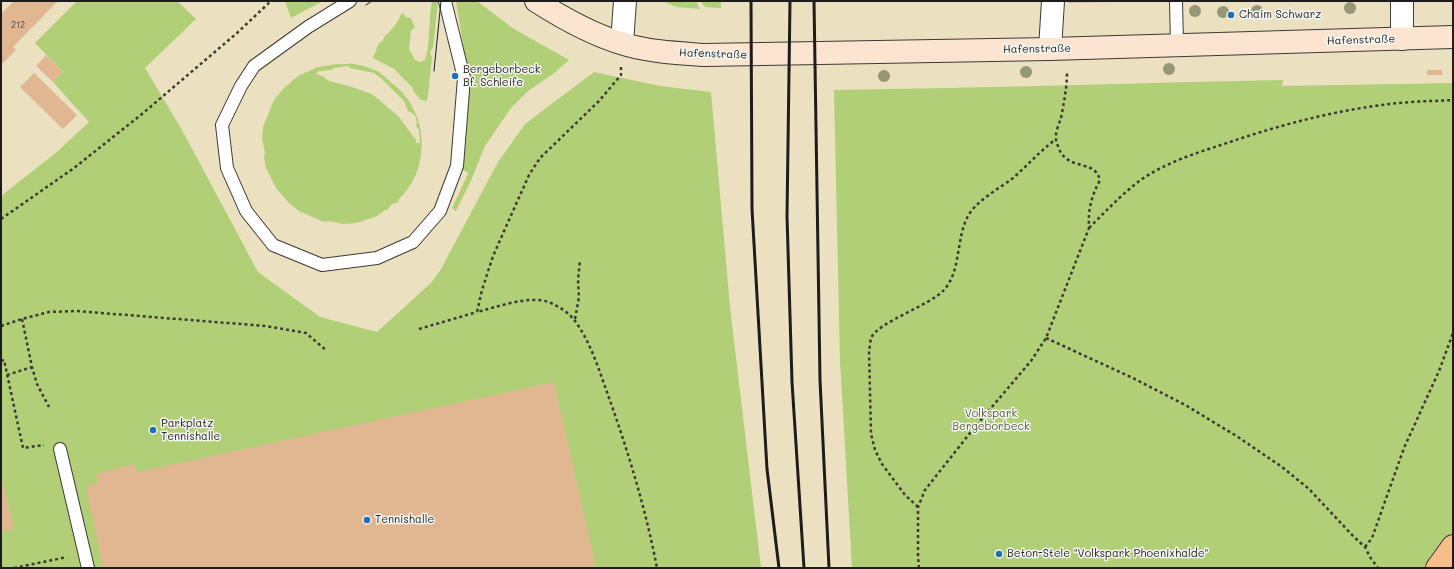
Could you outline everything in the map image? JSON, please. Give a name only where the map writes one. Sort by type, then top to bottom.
[{"type":"main road","name":"Hafenstraße","points":[[536,1],[594,32],[622,43],[667,52],[722,55],[1058,49],[1453,37]]},
{"type":"main road","points":[[1437,568],[1453,546]]},
{"type":"street","points":[[622,43],[625,1]]},
{"type":"street","points":[[1053,1],[1058,49]]},
{"type":"street","points":[[1402,1],[1402,39]]},
{"type":"lane","points":[[350,1],[308,27],[254,66],[241,86],[222,124],[227,168],[246,212],[273,245],[322,265],[377,258],[413,242],[440,211],[457,166],[464,78],[445,1]]},
{"type":"lane","points":[[1176,1],[1177,45]]},
{"type":"lane","points":[[56,447],[88,568]]},
{"type":"path","points":[[1,219],[74,168],[142,114],[237,33],[271,1]]},
{"type":"path","points":[[477,312],[482,290],[493,256],[529,175],[540,158],[599,101],[621,75],[622,43]]},
{"type":"path","points":[[1058,49],[1067,86],[1056,139],[1064,158],[1074,163],[1092,168],[1098,173],[1100,180],[1095,190],[1088,213],[1089,228]]},
{"type":"path","points":[[919,568],[918,507],[925,490],[947,461],[1031,361],[1046,338],[1089,228],[1116,200],[1139,182],[1162,168],[1186,157],[1295,122],[1342,112],[1410,102],[1453,100]]},
{"type":"path","points":[[918,507],[905,495],[875,450],[871,426],[869,350],[871,337],[882,326],[930,300],[943,290],[952,279],[967,217],[981,201],[1013,178],[1041,150],[1056,139]]},
{"type":"path","points":[[574,320],[579,298],[578,280],[580,260]]},
{"type":"path","points":[[419,329],[518,301],[535,300],[549,302],[568,313],[588,343],[616,419],[644,514],[657,568]]},
{"type":"path","points":[[1,326],[50,312],[76,311],[266,326],[306,333],[327,351]]},
{"type":"path","points":[[22,319],[37,384],[49,407]]},
{"type":"path","points":[[1365,547],[1372,538],[1404,448],[1439,371],[1453,333]]},
{"type":"path","points":[[1046,338],[1131,377],[1187,406],[1238,437],[1282,467],[1309,489],[1365,547],[1378,568]]},
{"type":"path","points":[[1,361],[4,360],[23,448],[56,447]]},
{"type":"path","points":[[7,375],[32,367]]},
{"type":"path","points":[[14,568],[85,552]]},
{"type":"green space","points":[[77,1],[177,1],[196,19],[145,68],[182,130],[258,272],[320,317],[377,332],[431,283],[441,269],[498,162],[525,124],[594,72],[660,86],[711,92],[730,307],[761,568],[1,568],[1,196],[58,151],[89,122],[53,82],[63,72],[35,43]]},
{"type":"green space","points":[[285,1],[323,1],[291,18]]},
{"type":"green space","points":[[432,1],[438,1],[433,48],[430,52],[432,58],[427,101],[421,100],[414,92],[412,87],[394,69],[373,58],[379,43],[382,42],[386,34],[388,34],[396,24],[401,14],[404,13],[405,17],[411,18],[415,28],[411,30],[409,49],[415,60],[420,62],[425,60],[428,45]]},
{"type":"green space","points":[[456,1],[477,1],[514,29],[569,60],[553,74],[528,91],[511,108],[485,146],[470,183],[456,211],[452,208],[468,174],[461,169],[465,57]]},
{"type":"green space","points":[[662,1],[696,1],[700,9],[677,7]]},
{"type":"green space","points":[[700,1],[721,1],[721,8],[705,7]]},
{"type":"green space","points":[[336,64],[352,64],[363,66],[379,72],[405,96],[414,110],[419,125],[422,141],[421,157],[417,173],[409,187],[398,200],[399,202],[392,204],[387,210],[377,216],[357,223],[343,224],[329,221],[324,222],[299,211],[289,203],[276,188],[266,168],[262,138],[263,127],[274,100],[283,89],[298,76],[318,67]],"holes":[[[348,66],[350,68],[374,73],[404,101],[408,111],[415,115],[417,123],[416,126],[419,130],[420,143],[416,143],[416,140],[399,117],[372,94],[329,81],[316,74],[319,71],[331,70],[334,68]]]},
{"type":"green space","name":"Volkspark Bergeborbeck","points":[[1283,80],[1282,86],[1453,83],[1453,538],[1431,568],[852,568],[840,360],[834,90]]},
{"type":"building","points":[[14,1],[58,1],[13,47],[16,50],[1,65],[1,14]]},
{"type":"building","points":[[1068,1],[1114,1],[1114,2],[1068,3]]},
{"type":"building","points":[[46,55],[63,72],[53,82],[36,66]]},
{"type":"building","points":[[1427,70],[1442,70],[1442,75],[1427,75]]},
{"type":"building","points":[[34,73],[77,115],[63,129],[20,87]]},
{"type":"building","name":"Tennishalle","points":[[554,382],[596,568],[103,568],[86,486],[98,483],[96,474],[134,464],[138,472]]},
{"type":"building","points":[[1,475],[14,529],[1,532]]},
{"type":"tram line","points":[[366,5],[372,1]]},
{"type":"tram line","points":[[434,71],[441,1]]},
{"type":"railway","points":[[751,1],[752,209],[767,469],[779,568]]},
{"type":"railway","points":[[790,1],[787,216],[792,382],[804,568]]},
{"type":"railway","points":[[814,1],[820,380],[829,568]]},
{"type":"place","name":"Chaim Schwarz","points":[[1231,15]]},
{"type":"place","name":"Bergeborbeck Bf. Schleife","points":[[455,76]]},
{"type":"place","name":"Parkplatz Tennishalle","points":[[153,430]]},
{"type":"place","name":"Tennishalle","points":[[367,520]]},
{"type":"place","name":"Beton-Stele \"Volkspark Phoenixhalde\"","points":[[999,554]]}]
